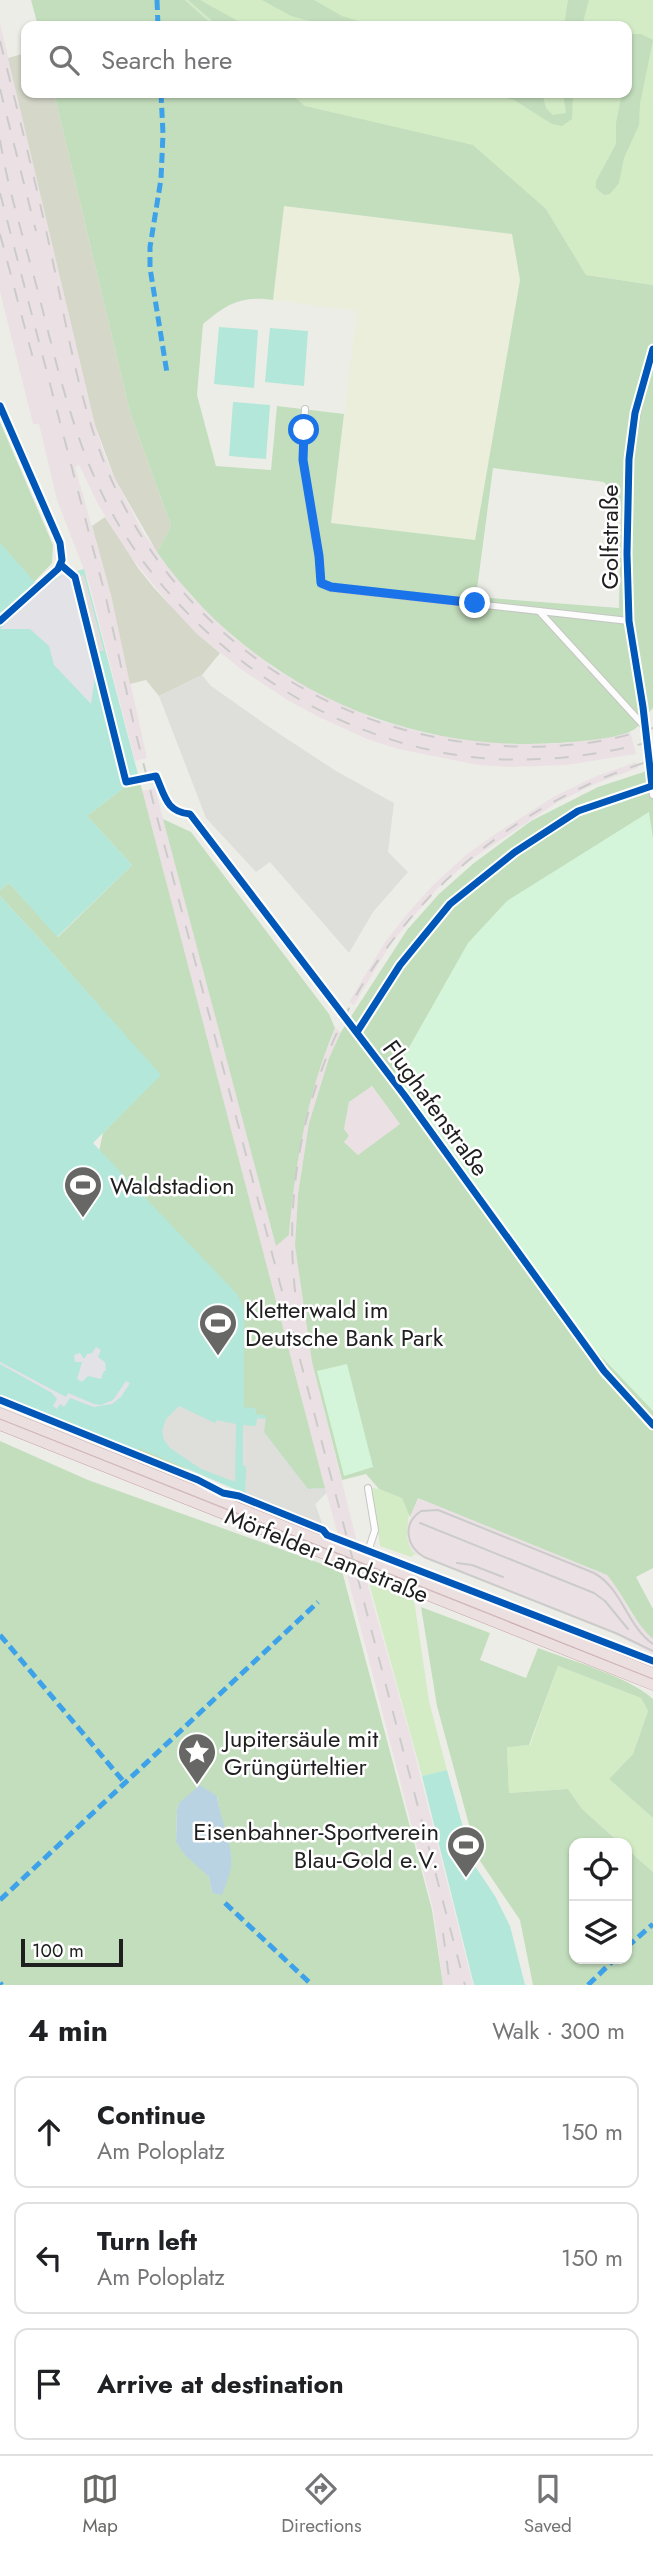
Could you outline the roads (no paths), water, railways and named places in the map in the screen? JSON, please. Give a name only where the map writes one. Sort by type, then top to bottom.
[{"type":"highway","name":"Mörfelder Landstraße","points":[[0,1413],[653,1673]]},
{"type":"highway","name":"Mörfelder Landstraße","points":[[0,1425],[653,1685]]},
{"type":"street","name":"Golfstraße","points":[[540,611],[645,727],[629,621],[629,459],[635,413],[653,349]]},
{"type":"street","points":[[0,406],[60,543],[61,565],[0,621]]},
{"type":"street","points":[[305,409],[303,460],[321,583],[331,587],[629,621]]},
{"type":"street","points":[[648,750],[653,795]]},
{"type":"street","name":"Flughafenstraße","points":[[190,814],[405,1096],[604,1371],[653,1425]]},
{"type":"street","points":[[366,1558],[375,1531],[368,1488]]},
{"type":"water","points":[[200,1785],[217,1796],[229,1841],[231,1868],[222,1895],[212,1893],[209,1877],[185,1855],[176,1842],[179,1803]]},
{"type":"tunnel","points":[[645,727],[648,750]]},
{"type":"tram line","points":[[653,1644],[636,1627],[612,1588],[594,1573],[438,1510],[421,1511],[411,1522],[410,1541],[424,1557],[618,1634],[653,1651]]},
{"type":"tram line","points":[[420,1523],[594,1593],[605,1601],[628,1629]]},
{"type":"tram line","points":[[457,1563],[472,1565],[503,1577]]},
{"type":"railway","points":[[0,41],[41,210],[77,376],[92,429],[112,481],[148,546],[193,603],[246,651],[306,690],[372,720],[442,738],[514,746],[588,743],[653,728]]},
{"type":"railway","points":[[0,89],[36,231]]},
{"type":"railway","points":[[0,140],[12,196],[61,380],[91,470],[120,527],[151,572],[188,613],[229,651],[274,684],[322,711],[373,733],[426,749],[481,758],[524,760],[611,751],[653,741]]},
{"type":"railway","points":[[0,193],[106,598],[158,821],[465,1985]]},
{"type":"railway","points":[[0,234],[35,366]]},
{"type":"railway","points":[[299,1320],[292,1227],[303,1137],[329,1052],[370,973],[424,903],[490,843],[567,795],[653,760]]},
{"type":"railway","points":[[443,1933],[450,1985]]},
{"type":"place","name":"Waldstadion","points":[[83,1219]]},
{"type":"place","name":"Kletterwald im Deutsche Bank Park","points":[[218,1357]]},
{"type":"place","name":"Jupitersäule mit Grüngürteltier","points":[[197,1786]]},
{"type":"place","name":"Eisenbahner-Sportverein Blau-Gold e.V.","points":[[466,1879]]}]
